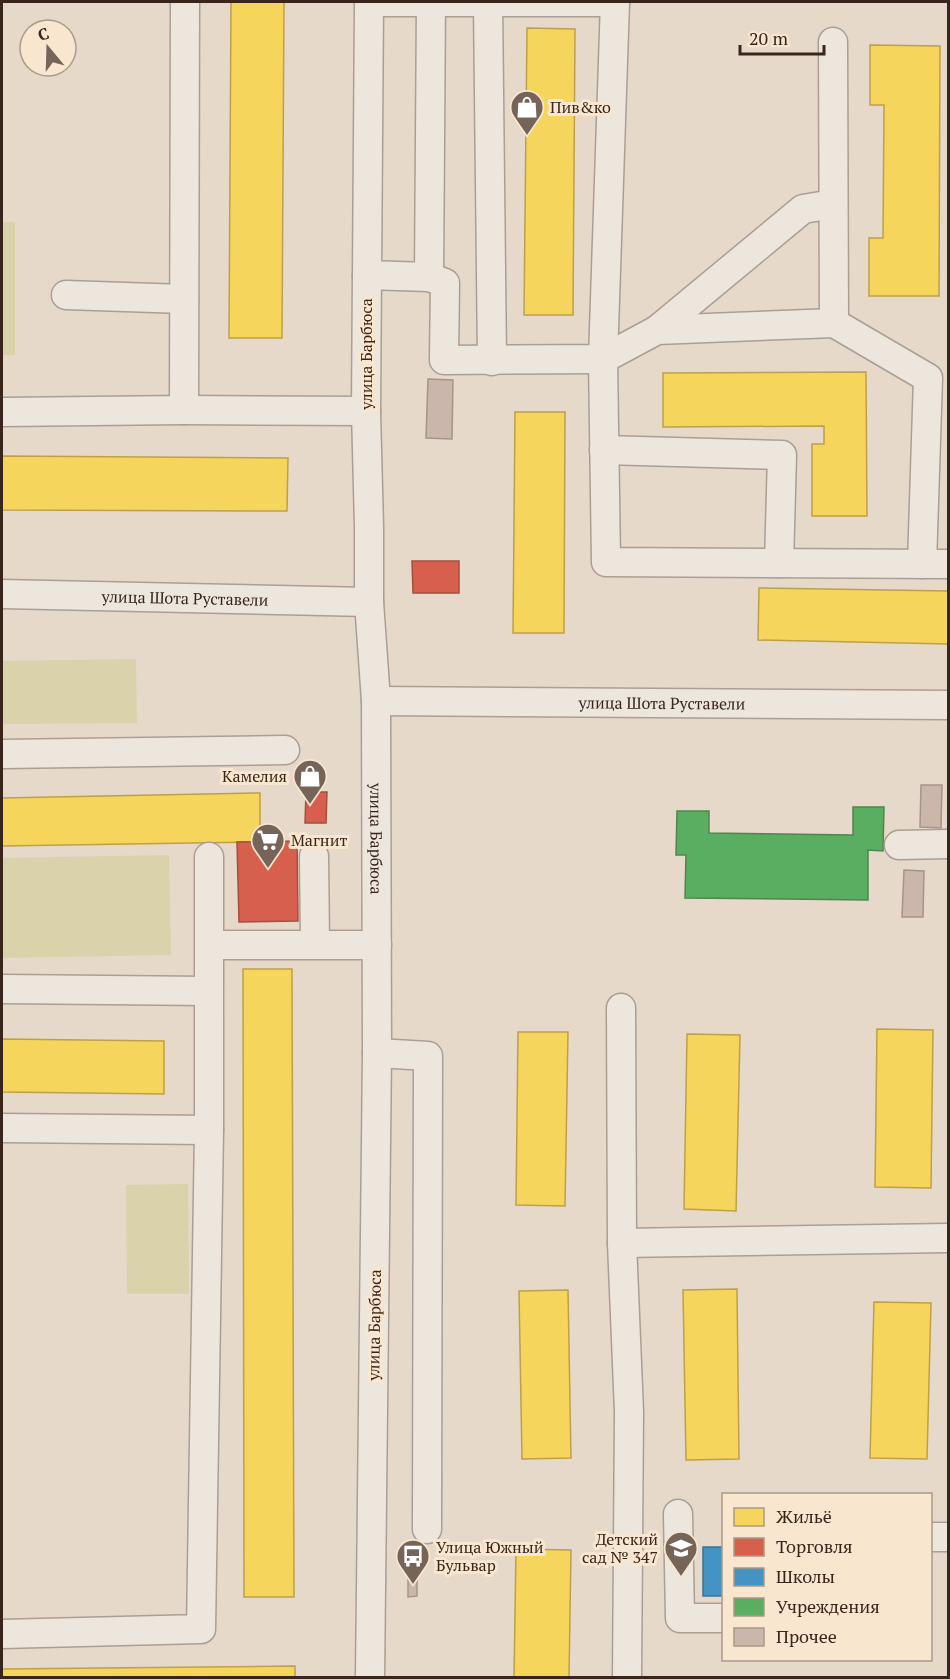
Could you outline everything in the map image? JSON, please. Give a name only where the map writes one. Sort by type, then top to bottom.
[{"type":"street","points":[[184,410],[185,2]]},
{"type":"street","points":[[369,2],[615,2],[603,359],[606,562],[935,564],[928,378],[834,323],[657,330]]},
{"type":"street","name":"улица Барбюса","points":[[369,2],[366,411],[369,603],[376,701],[377,945],[369,1677]]},
{"type":"street","points":[[429,277],[431,2]]},
{"type":"street","points":[[488,3],[492,361]]},
{"type":"street","points":[[833,42],[834,323]]},
{"type":"street","points":[[367,275],[429,277],[445,283],[444,360],[603,359],[657,330],[803,209],[833,204]]},
{"type":"street","points":[[66,295],[184,299]]},
{"type":"street","points":[[2,412],[366,411]]},
{"type":"street","points":[[604,450],[782,455],[779,563]]},
{"type":"street","name":"улица Шота Руставели","points":[[2,594],[369,603]]},
{"type":"street","name":"улица Шота Руставели","points":[[376,701],[948,705]]},
{"type":"street","points":[[2,754],[285,750]]},
{"type":"street","points":[[899,844],[948,844]]},
{"type":"street","points":[[314,856],[315,944]]},
{"type":"street","points":[[2,1634],[201,1629],[209,1130],[209,857]]},
{"type":"street","points":[[210,945],[377,945]]},
{"type":"street","points":[[2,989],[208,991]]},
{"type":"street","points":[[621,1008],[622,1243],[629,1412],[627,1677]]},
{"type":"street","points":[[377,1053],[428,1056],[427,1529]]},
{"type":"street","points":[[2,1128],[209,1130]]},
{"type":"street","points":[[622,1243],[948,1238]]},
{"type":"street","points":[[678,1514],[680,1617],[722,1618]]},
{"type":"street","points":[[932,1537],[948,1538]]},
{"type":"shaded area","points":[[2,222],[15,222],[15,355],[2,355]]},
{"type":"shaded area","points":[[136,659],[137,723],[2,724],[2,661]]},
{"type":"shaded area","points":[[169,855],[171,955],[2,958],[2,858]]},
{"type":"shaded area","points":[[188,1184],[189,1294],[127,1294],[126,1185]]},
{"type":"building: Жильё","points":[[231,2],[284,2],[282,338],[229,338]]},
{"type":"building: Жильё","points":[[527,28],[575,29],[573,315],[524,315]]},
{"type":"building: Жильё","points":[[870,45],[940,46],[939,296],[869,296],[869,238],[883,238],[884,105],[870,105]]},
{"type":"building: Жильё","points":[[866,372],[867,516],[812,516],[812,444],[824,444],[824,426],[663,427],[663,373]]},
{"type":"building: Жильё","points":[[515,412],[565,412],[564,633],[513,633]]},
{"type":"building: Жильё","points":[[2,456],[288,458],[287,511],[2,510]]},
{"type":"building: Жильё","points":[[759,588],[948,591],[948,644],[758,640]]},
{"type":"building: Жильё","points":[[260,793],[260,842],[2,846],[2,798]]},
{"type":"building: Жильё","points":[[243,969],[292,969],[294,1597],[244,1597]]},
{"type":"building: Жильё","points":[[877,1029],[933,1030],[931,1188],[875,1187]]},
{"type":"building: Жильё","points":[[518,1032],[568,1032],[565,1206],[516,1205]]},
{"type":"building: Жильё","points":[[687,1034],[740,1035],[736,1211],[684,1209]]},
{"type":"building: Жильё","points":[[2,1039],[164,1041],[164,1094],[2,1092]]},
{"type":"building: Жильё","points":[[737,1289],[739,1459],[686,1460],[683,1290]]},
{"type":"building: Жильё","points":[[568,1290],[571,1458],[522,1459],[519,1291]]},
{"type":"building: Жильё","points":[[874,1302],[931,1303],[927,1459],[870,1458]]},
{"type":"building: Жильё","points":[[516,1549],[571,1550],[569,1678],[514,1678]]},
{"type":"building: Жильё","points":[[295,1666],[295,1678],[2,1678],[2,1669]]},
{"type":"building: Торговля","points":[[412,561],[459,561],[459,593],[413,593]]},
{"type":"building: Торговля","points":[[306,792],[327,792],[326,823],[305,823]]},
{"type":"building: Торговля","points":[[297,841],[298,921],[239,922],[237,842]]},
{"type":"building: Школы","points":[[703,1547],[722,1547],[722,1596],[703,1596]]},
{"type":"building: Учреждения","points":[[853,807],[884,807],[883,851],[868,850],[868,900],[685,898],[686,855],[676,855],[677,811],[709,811],[709,833],[853,835]]},
{"type":"building: Прочее","points":[[428,379],[453,380],[452,439],[426,438]]},
{"type":"building: Прочее","points":[[921,785],[942,785],[941,828],[920,827]]},
{"type":"building: Прочее","points":[[904,870],[924,871],[923,917],[902,917]]},
{"type":"building: Прочее","points":[[408,1573],[417,1573],[417,1596],[408,1597]]},
{"type":"place","name":"Пив&ко","points":[[527,136]]},
{"type":"place","name":"Камелия","points":[[310,805]]},
{"type":"place","name":"Магнит","points":[[268,869]]},
{"type":"place","name":"Детский сад № 347","points":[[681,1577]]},
{"type":"place","name":"Улица Южный Бульвар","points":[[413,1585]]}]
